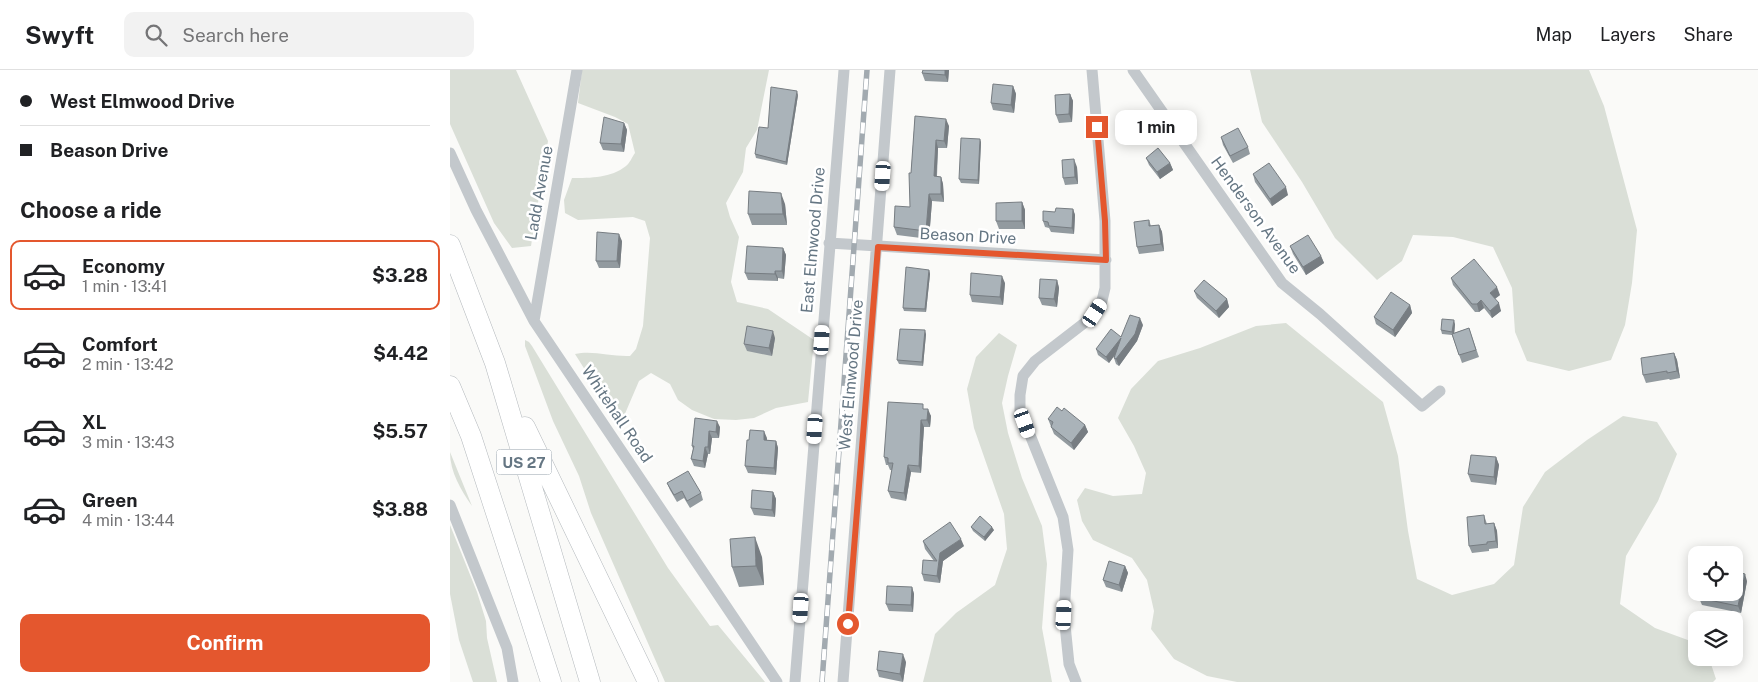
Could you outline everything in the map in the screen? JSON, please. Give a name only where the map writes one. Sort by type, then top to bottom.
[{"type":"highway","name":"US 27","points":[[450,245],[495,363],[590,682]]},
{"type":"highway","points":[[495,363],[648,682]]},
{"type":"highway","name":"US 27","points":[[450,386],[472,436],[551,682]]},
{"type":"street","name":"Ladd Avenue","points":[[534,321],[577,70]]},
{"type":"street","name":"East Elmwood Drive","points":[[795,682],[844,70]]},
{"type":"street","name":"West Elmwood Drive","points":[[843,682],[878,247],[890,70]]},
{"type":"street","points":[[1076,682],[1069,664],[1064,615],[1068,550],[1063,517],[1020,410],[1020,394],[1023,376],[1035,361],[1092,317],[1101,304],[1105,288],[1105,221],[1092,70]]},
{"type":"street","name":"Henderson Avenue","points":[[1133,70],[1282,283],[1320,314],[1422,406],[1440,391]]},
{"type":"street","name":"Whitehall Road","points":[[450,153],[476,210],[534,321],[777,682]]},
{"type":"street","name":"Beason Drive","points":[[829,243],[1106,260]]},
{"type":"street","points":[[450,505],[507,648],[513,682]]},
{"type":"shaded area","points":[[450,70],[516,70],[548,141],[531,246],[512,248],[494,223],[450,124]]},
{"type":"shaded area","points":[[582,70],[769,70],[757,130],[746,148],[743,172],[726,203],[739,237],[731,282],[737,302],[768,309],[814,340],[808,402],[776,408],[754,418],[736,420],[714,419],[692,410],[678,400],[670,384],[651,373],[639,381],[624,416],[617,418],[609,408],[575,354],[589,353],[630,356],[636,349],[643,326],[650,238],[645,221],[633,217],[578,220],[565,213],[564,200],[572,178],[614,173],[627,165],[635,153],[628,124],[578,103]]},
{"type":"shaded area","points":[[1250,70],[1589,70],[1604,106],[1637,230],[1632,283],[1625,325],[1611,360],[1569,371],[1527,361],[1515,332],[1512,288],[1493,247],[1453,237],[1413,235],[1402,261],[1377,280],[1335,238],[1302,182],[1262,122]]},
{"type":"shaded area","points":[[1286,323],[1383,402],[1398,456],[1408,531],[1417,579],[1452,595],[1494,584],[1514,565],[1523,507],[1545,472],[1623,416],[1657,422],[1677,454],[1658,501],[1626,556],[1620,604],[1655,628],[1688,640],[1688,666],[1712,666],[1716,679],[1713,682],[1237,682],[1207,676],[1174,659],[1151,629],[1154,611],[1147,580],[1132,558],[1093,540],[1082,521],[1077,500],[1085,488],[1113,496],[1142,494],[1146,473],[1134,446],[1118,418],[1131,389],[1158,361],[1200,348],[1256,326]]},
{"type":"shaded area","points":[[999,333],[1017,345],[1002,403],[1008,433],[1022,478],[1042,526],[1047,564],[1042,628],[1052,682],[923,682],[935,634],[956,613],[995,585],[1007,549],[1004,514],[974,428],[967,389],[976,357]]},
{"type":"shaded area","points":[[525,340],[532,346],[668,568],[710,626],[718,625],[765,682],[665,682],[591,513],[579,476],[553,421],[525,346]]},
{"type":"shaded area","points":[[450,452],[472,506],[454,474]]},
{"type":"shaded area","points":[[450,525],[477,592],[486,621],[487,638],[497,682],[473,682],[459,640],[450,594]]},
{"type":"building","points":[[923,70],[945,70],[945,75],[922,73]]},
{"type":"building","points":[[993,84],[1013,86],[1011,105],[991,103]]},
{"type":"building","points":[[771,87],[797,91],[786,162],[755,154],[759,127],[768,128]]},
{"type":"building","points":[[1070,94],[1069,114],[1056,115],[1055,95]]},
{"type":"building","points":[[915,116],[946,119],[944,141],[936,140],[934,176],[941,177],[941,194],[929,194],[926,231],[894,227],[895,206],[910,207],[909,173],[911,173]]},
{"type":"building","points":[[604,117],[624,123],[621,144],[600,143]]},
{"type":"building","points":[[1238,128],[1248,147],[1230,156],[1221,137]]},
{"type":"building","points":[[961,138],[980,139],[978,180],[959,179]]},
{"type":"building","points":[[1158,148],[1170,163],[1157,172],[1146,158]]},
{"type":"building","points":[[1074,159],[1075,177],[1063,178],[1062,160]]},
{"type":"building","points":[[1269,163],[1286,187],[1270,199],[1253,174]]},
{"type":"building","points":[[749,191],[781,193],[783,214],[748,214]]},
{"type":"building","points":[[1022,202],[1022,221],[996,221],[996,203]]},
{"type":"building","points":[[1056,208],[1073,209],[1072,228],[1049,226],[1048,222],[1043,221],[1043,211],[1055,212]]},
{"type":"building","points":[[1149,220],[1149,226],[1159,225],[1161,244],[1137,247],[1134,222]]},
{"type":"building","points":[[597,232],[619,234],[617,261],[596,261]]},
{"type":"building","points":[[1308,235],[1321,256],[1303,267],[1290,246]]},
{"type":"building","points":[[747,246],[783,248],[782,271],[775,271],[775,274],[745,273]]},
{"type":"building","points":[[1474,259],[1497,287],[1490,293],[1499,303],[1490,311],[1481,300],[1477,304],[1472,304],[1451,278]]},
{"type":"building","points":[[906,267],[929,270],[925,309],[903,308]]},
{"type":"building","points":[[971,273],[1002,276],[1000,297],[970,295]]},
{"type":"building","points":[[1040,279],[1057,280],[1054,299],[1039,298]]},
{"type":"building","points":[[1204,280],[1227,299],[1216,311],[1194,291]]},
{"type":"building","points":[[1391,292],[1410,305],[1393,330],[1374,317]]},
{"type":"building","points":[[1130,315],[1140,318],[1135,334],[1116,359],[1114,358],[1121,338],[1106,357],[1096,349],[1111,329],[1121,337]]},
{"type":"building","points":[[1442,319],[1454,320],[1452,332],[1441,330]]},
{"type":"building","points":[[747,326],[773,331],[769,348],[744,344]]},
{"type":"building","points":[[1469,328],[1476,350],[1459,355],[1452,334]]},
{"type":"building","points":[[900,329],[925,330],[922,362],[897,360]]},
{"type":"building","points":[[1674,353],[1677,371],[1643,375],[1641,358]]},
{"type":"building","points":[[888,402],[923,404],[923,409],[928,409],[927,420],[921,420],[919,466],[908,465],[904,493],[888,491],[893,463],[888,463],[888,458],[884,457]]},
{"type":"building","points":[[1057,407],[1062,411],[1064,408],[1085,425],[1071,443],[1051,427],[1053,422],[1048,419]]},
{"type":"building","points":[[695,418],[717,421],[716,432],[709,431],[708,447],[705,447],[703,461],[691,459],[694,446],[692,446]]},
{"type":"building","points":[[750,430],[764,431],[764,440],[776,441],[774,468],[745,466],[747,440],[749,440]]},
{"type":"building","points":[[1471,455],[1496,457],[1494,477],[1468,474]]},
{"type":"building","points":[[688,471],[701,493],[687,501],[682,491],[674,495],[667,483]]},
{"type":"building","points":[[752,490],[773,492],[772,510],[751,508]]},
{"type":"building","points":[[1484,515],[1485,524],[1494,523],[1496,541],[1469,546],[1467,517]]},
{"type":"building","points":[[980,516],[992,527],[984,537],[971,527]]},
{"type":"building","points":[[950,522],[961,539],[940,553],[937,576],[922,574],[923,560],[937,561],[923,541]]},
{"type":"building","points":[[755,537],[756,566],[732,567],[730,539]]},
{"type":"building","points":[[1109,561],[1125,566],[1119,585],[1103,580]]},
{"type":"building","points":[[887,586],[912,587],[911,605],[886,604]]},
{"type":"building","points":[[1714,601],[1739,601],[1738,606]]},
{"type":"building","points":[[879,651],[903,654],[900,674],[877,670]]},
{"type":"railway","points":[[822,682],[867,70]]},
{"type":"route","points":[[848,624],[878,247],[1106,260],[1105,221],[1097,127]]}]
